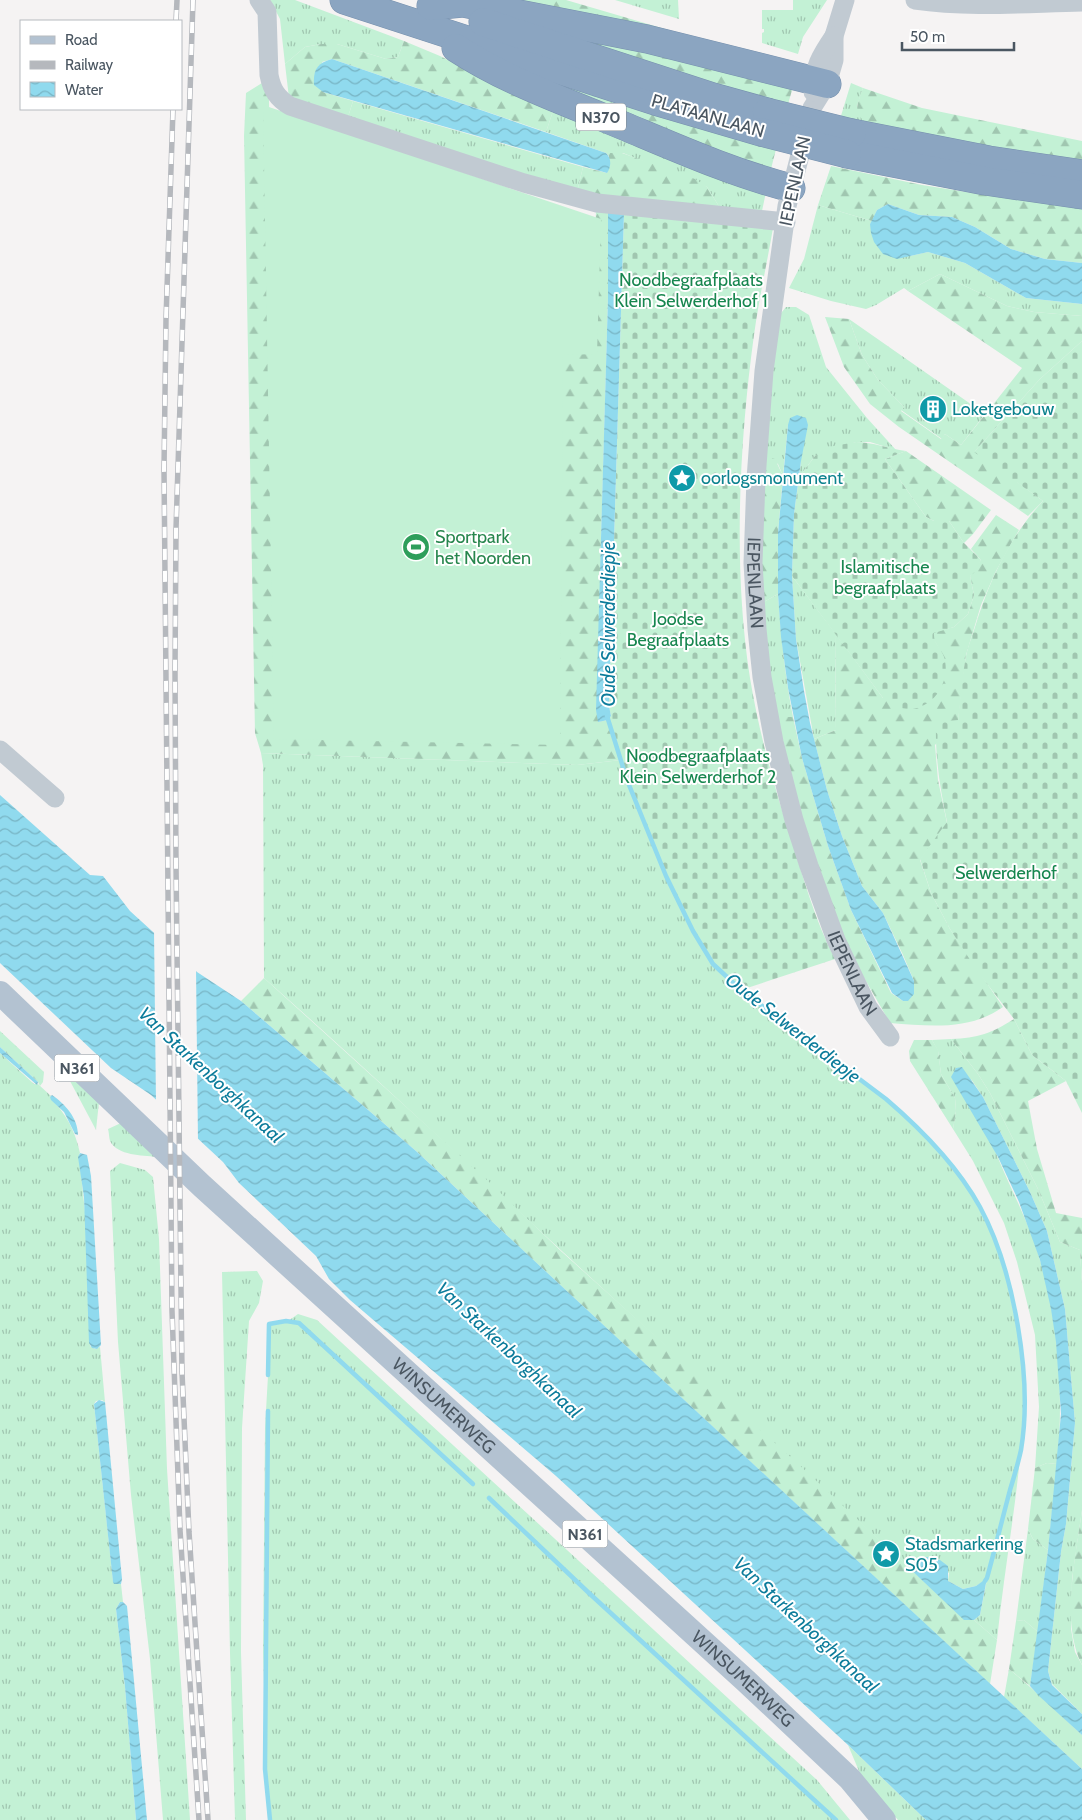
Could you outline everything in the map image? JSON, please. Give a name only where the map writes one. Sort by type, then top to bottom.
[{"type":"highway","name":"PLATAANLAAN","points":[[344,0],[422,10],[655,101],[764,122],[849,143],[985,181],[1082,195]]},
{"type":"highway","name":"N370","points":[[422,10],[463,3],[647,39],[820,82]]},
{"type":"highway","name":"N370","points":[[422,10],[480,64],[552,97],[733,172],[791,188]]},
{"type":"highway","name":"PLATAANLAAN","points":[[849,143],[1082,174]]},
{"type":"main road","name":"WINSUMERWEG","points":[[0,994],[202,1186],[746,1681],[850,1779],[884,1820]]},
{"type":"street","points":[[259,0],[266,12],[271,84],[280,100],[290,106],[524,183],[597,203],[786,222]]},
{"type":"street","name":"IEPENLAAN","points":[[845,0],[834,36],[820,57],[820,82],[791,188],[764,371],[756,479],[753,563],[762,678],[774,742],[809,866],[836,940],[868,1007],[890,1037]]},
{"type":"street","points":[[915,0],[933,3],[986,4],[1082,2]]},
{"type":"street","points":[[0,750],[55,798]]},
{"type":"green space","points":[[270,0],[295,0],[404,41],[398,57],[386,59],[337,44],[321,44],[305,47],[285,64],[280,19]]},
{"type":"green space","points":[[509,0],[566,0],[795,67]]},
{"type":"green space","points":[[615,0],[678,0],[679,19]]},
{"type":"green space","points":[[793,0],[827,0],[803,37],[798,54],[762,43],[764,29],[762,29],[762,10],[793,10]]},
{"type":"green space","points":[[520,25],[794,83],[787,108]]},
{"type":"green space","points":[[404,41],[440,56],[517,94],[554,108],[546,132],[332,59],[322,62],[323,92],[353,101],[347,120],[289,98],[285,64],[305,47],[337,44],[386,59],[398,57]]},
{"type":"green space","points":[[507,65],[776,149],[769,177]]},
{"type":"green space","name":"Sportpark het Noorden","points":[[262,83],[269,100],[274,401],[553,370],[594,274],[596,210],[608,212],[608,297],[598,722],[608,720],[621,760],[577,765],[261,753],[255,733],[244,136],[246,93]]},
{"type":"green space","points":[[851,83],[863,88],[857,106],[872,127],[840,119]]},
{"type":"green space","points":[[863,88],[922,108],[1082,141],[1082,163],[872,127],[861,118],[857,110]]},
{"type":"green space","points":[[353,101],[583,167],[577,192],[347,120]]},
{"type":"green space","name":"Sportpark het Noorden","points":[[263,105],[601,219],[597,354],[563,355],[560,745],[274,739]]},
{"type":"green space","points":[[554,108],[766,192],[762,211],[720,208],[707,187],[623,153],[606,153],[546,132]]},
{"type":"green space","points":[[606,153],[622,153],[695,179],[707,187],[720,208],[577,192],[583,167],[607,173],[609,156]]},
{"type":"green space","points":[[831,166],[922,185],[1082,207],[1082,263],[1045,259],[1011,249],[975,227],[952,217],[919,215],[888,204],[877,210],[872,221],[818,205]]},
{"type":"green space","points":[[818,205],[872,221],[870,224],[910,256],[928,252],[965,263],[1026,298],[1082,304],[1082,316],[1034,312],[1007,306],[940,274],[908,291],[904,288],[866,309],[789,288],[804,259]]},
{"type":"green space","points":[[624,213],[773,228],[754,335],[745,419],[740,507],[741,594],[750,678],[762,739],[810,900],[835,959],[741,990],[713,964],[693,931],[666,876],[627,780],[608,720],[611,716],[609,707]]},
{"type":"green space","points":[[940,274],[1007,306],[1034,312],[1082,316],[1082,341],[1040,379],[975,451],[1043,501],[1028,516],[899,427],[870,404],[844,367],[825,317],[849,319],[862,355],[878,380],[904,407],[901,411],[941,439],[945,434],[961,445],[1022,368],[908,291]]},
{"type":"green space","points":[[786,307],[796,307],[809,315],[826,367],[867,418],[896,450],[870,442],[856,442],[815,456],[799,477],[801,461],[788,425],[783,476],[778,464],[762,456],[777,318]]},
{"type":"green space","points":[[849,319],[985,414],[961,445],[945,434],[942,439],[901,410],[904,407],[878,380],[862,355]]},
{"type":"green space","name":"Selwerderhof","points":[[1082,341],[1082,1113],[1066,1081],[1032,1055],[1014,1019],[978,972],[950,929],[931,893],[920,859],[947,822],[936,748],[936,722],[958,720],[967,652],[987,593],[1002,560],[1020,529],[1043,501],[974,452],[1040,379]]},
{"type":"green space","name":"Islamitische begraafplaats","points":[[856,442],[906,451],[885,459],[926,517],[934,521],[949,521],[964,543],[981,560],[976,571],[970,576],[974,595],[968,614],[954,627],[934,633],[935,640],[946,664],[942,686],[934,698],[917,708],[902,708],[883,698],[792,576],[794,514],[799,477],[815,456],[834,446]]},
{"type":"green space","points":[[906,451],[991,510],[964,543],[949,521],[934,521],[926,517],[885,459]]},
{"type":"green space","points":[[762,456],[775,459],[783,476],[778,533],[778,594],[760,604]]},
{"type":"green space","points":[[996,515],[1019,530],[996,571],[981,605],[966,655],[958,721],[935,745],[938,780],[947,823],[920,860],[931,893],[950,929],[1003,1007],[977,1020],[949,1025],[934,1026],[890,1023],[851,955],[806,835],[776,717],[793,717],[802,758],[828,846],[851,910],[891,993],[903,1001],[913,994],[914,981],[883,913],[862,886],[842,836],[827,790],[814,739],[836,730],[835,633],[883,698],[944,658],[933,638],[934,632],[954,627],[968,614],[974,595],[970,576],[981,560],[971,549]]},
{"type":"green space","points":[[792,576],[835,633],[836,730],[814,739],[796,639]]},
{"type":"green space","points":[[778,594],[784,656],[793,717],[776,717],[760,604]]},
{"type":"green space","points":[[261,753],[577,765],[621,760],[666,876],[693,931],[713,964],[741,990],[886,1099],[912,1122],[962,1178],[986,1221],[1002,1262],[1009,1291],[1021,1350],[1024,1381],[1020,1462],[997,1640],[974,1620],[980,1615],[987,1579],[976,1586],[963,1589],[948,1581],[949,1573],[918,1558],[906,1565],[264,978],[263,765]]},
{"type":"green space","points":[[264,978],[488,1181],[562,1252],[795,1461],[964,1619],[974,1620],[997,1640],[990,1684],[416,1151],[241,1001]]},
{"type":"green space","points":[[1014,1019],[1032,1055],[1066,1081],[1028,1101],[1037,1149],[1056,1213],[1082,1218],[1082,1284],[1080,1250],[1060,1242],[1038,1189],[990,1093],[951,1039],[984,1034]]},
{"type":"green space","points":[[0,1031],[44,1072],[43,1082],[40,1086],[0,1047]]},
{"type":"green space","points":[[951,1039],[990,1093],[1038,1189],[1060,1242],[1080,1250],[1082,1284],[1082,1510],[1072,1579],[1071,1629],[1075,1652],[1082,1665],[1082,1714],[1052,1684],[1048,1671],[1061,1552],[1066,1524],[1075,1423],[1065,1309],[1047,1231],[983,1097],[971,1079],[998,1158],[1036,1247],[1052,1309],[1060,1388],[1057,1464],[1047,1463],[1035,1468],[1039,1407],[1035,1335],[1017,1262],[1004,1223],[973,1161],[953,1129],[956,1111],[955,1098],[941,1074],[938,1051],[932,1040]]},
{"type":"green space","points":[[914,1040],[932,1040],[938,1050],[941,1074],[955,1098],[956,1111],[953,1129],[910,1061],[909,1051]]},
{"type":"green space","points":[[0,1053],[34,1084],[38,1084],[51,1096],[69,1123],[80,1153],[86,1222],[90,1346],[95,1349],[100,1347],[105,1402],[102,1400],[96,1401],[94,1404],[113,1581],[121,1584],[123,1602],[120,1602],[116,1609],[125,1687],[136,1820],[0,1820]]},
{"type":"green space","points":[[62,1066],[99,1102],[96,1130]]},
{"type":"green space","points":[[121,1123],[156,1157],[131,1154],[114,1146],[110,1141],[108,1129]]},
{"type":"green space","points":[[120,1163],[145,1170],[153,1177],[159,1239],[167,1469],[190,1820],[163,1820],[150,1659],[131,1495],[118,1342],[110,1171]]},
{"type":"green space","points":[[257,1271],[263,1281],[259,1303],[249,1321],[242,1428],[241,1652],[246,1820],[235,1820],[222,1272]]},
{"type":"green space","points":[[298,1314],[317,1320],[817,1780],[850,1820],[268,1820],[263,1652],[265,1428],[271,1323],[288,1321]]},
{"type":"green space","points":[[1047,1463],[1057,1464],[1048,1550],[1033,1539],[1028,1529],[1035,1468]]},
{"type":"green space","points":[[1082,1510],[1082,1665],[1075,1648],[1071,1609],[1074,1568]]},
{"type":"green space","points":[[1028,1529],[1033,1539],[1048,1550],[1038,1632],[1024,1620],[1016,1621]]},
{"type":"green space","points":[[1024,1620],[1038,1632],[1030,1686],[1009,1669],[1016,1621]]},
{"type":"green space","points":[[1009,1669],[1082,1735],[1082,1769],[1004,1697]]},
{"type":"green space","points":[[848,1745],[926,1820],[898,1820],[864,1783]]},
{"type":"water","points":[[332,59],[606,153],[610,160],[607,173],[323,92],[314,85],[315,71],[319,65]]},
{"type":"water","points":[[888,204],[919,215],[952,217],[975,227],[1011,249],[1045,259],[1082,263],[1082,304],[1026,298],[965,263],[928,252],[897,259],[883,254],[874,242],[870,224],[877,210]]},
{"type":"water","points":[[608,212],[624,213],[609,706],[611,716],[608,720],[598,722],[596,710],[608,297]]},
{"type":"water","points":[[797,415],[806,418],[808,425],[794,514],[792,576],[796,639],[810,723],[827,790],[842,836],[862,886],[883,913],[914,981],[914,994],[908,1001],[903,1001],[892,993],[851,910],[828,846],[802,758],[788,688],[781,637],[778,594],[778,533],[788,425],[790,418]]},
{"type":"water","name":"Van Starkenborghkanaal","points":[[0,795],[90,875],[103,876],[130,911],[197,972],[241,1001],[416,1151],[1082,1769],[1082,1820],[926,1820],[848,1745],[556,1476],[350,1300],[329,1279],[316,1256],[239,1183],[223,1162],[151,1095],[111,1068],[0,963]]},
{"type":"water","points":[[0,1047],[38,1082],[37,1085],[0,1053]]},
{"type":"water","points":[[962,1067],[983,1097],[1047,1231],[1065,1309],[1075,1423],[1066,1524],[1061,1552],[1048,1671],[1052,1685],[1082,1714],[1082,1735],[1030,1686],[1048,1550],[1061,1414],[1056,1342],[1051,1309],[1040,1260],[1019,1202],[998,1157],[951,1077],[956,1068]]},
{"type":"water","points":[[52,1095],[70,1112],[76,1123],[78,1135],[75,1134],[64,1112],[51,1100],[50,1097]]},
{"type":"water","points":[[80,1153],[87,1155],[91,1176],[101,1345],[97,1349],[92,1348],[89,1343],[84,1197],[78,1157]]},
{"type":"water","points":[[99,1400],[105,1402],[121,1584],[114,1584],[113,1582],[94,1404]]},
{"type":"water","points":[[927,1557],[940,1560],[948,1566],[948,1581],[963,1589],[976,1586],[987,1578],[980,1615],[974,1620],[964,1620],[906,1565],[918,1558]]},
{"type":"water","points":[[120,1602],[127,1606],[147,1820],[136,1820],[125,1687],[116,1609]]},
{"type":"pier","points":[[154,930],[196,968],[198,1142],[156,1103]]},
{"type":"waterway","name":"Oude Selwerderdiepje","points":[[607,716],[627,780],[666,876],[693,931],[713,964],[741,990],[886,1099],[912,1123],[938,1149],[961,1177],[980,1207],[992,1233],[1011,1293],[1018,1326],[1022,1359],[1024,1422],[1019,1460],[985,1581]]},
{"type":"waterway","points":[[268,1375],[269,1324],[286,1321],[299,1323],[473,1484]]},
{"type":"waterway","points":[[268,1411],[265,1769],[270,1820]]},
{"type":"waterway","points":[[489,1498],[590,1594],[836,1820]]},
{"type":"railway","points":[[176,20],[177,0]]},
{"type":"railway","points":[[193,0],[176,529],[176,865],[182,1372],[189,1532],[208,1820]]},
{"type":"railway","points":[[173,110],[166,319],[164,469],[172,1311],[180,1530],[199,1820]]},
{"type":"place","name":"Loketgebouw","points":[[933,409]]},
{"type":"place","name":"oorlogsmonument","points":[[682,478]]},
{"type":"place","name":"Sportpark het Noorden","points":[[416,547]]},
{"type":"place","name":"Stadsmarkering S05","points":[[886,1554]]},
{"type":"park label","name":"Noodbegraafplaats Klein Selwerderhof 1","points":[[691,290]]},
{"type":"park label","name":"Joodse Begraafplaats","points":[[678,629]]},
{"type":"park label","name":"Noodbegraafplaats Klein Selwerderhof 2","points":[[698,766]]}]
